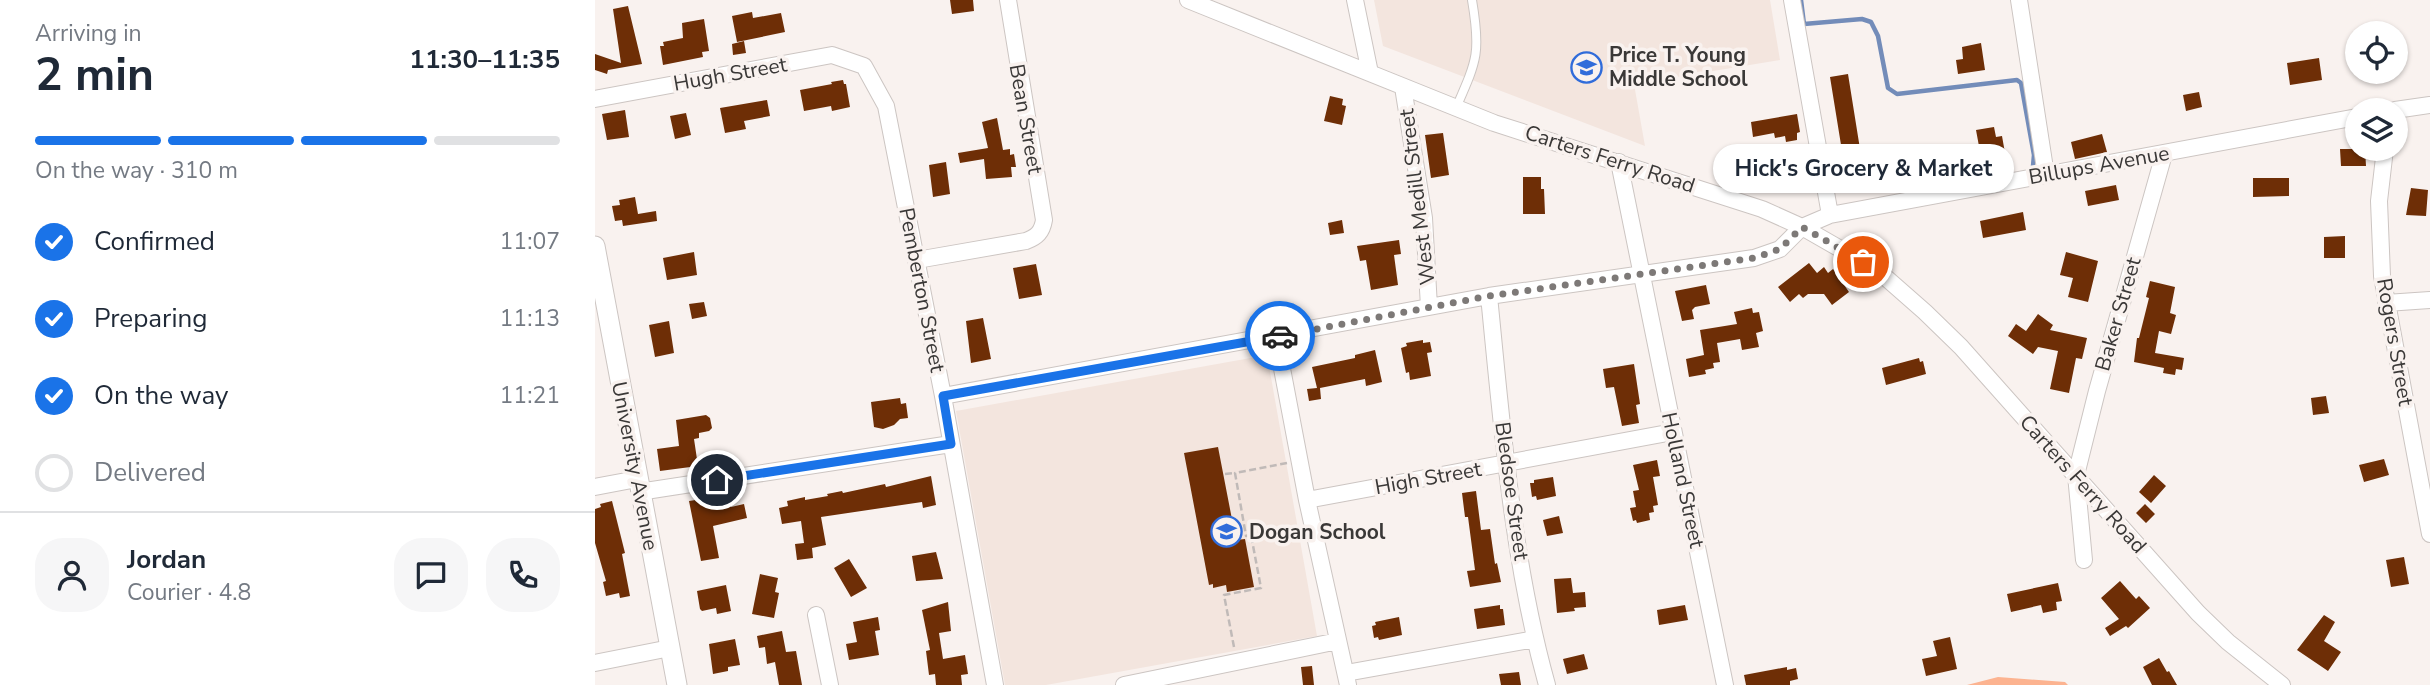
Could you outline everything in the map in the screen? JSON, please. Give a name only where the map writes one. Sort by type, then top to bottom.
[{"type":"street","name":"Bean Street","points":[[917,260],[1020,242],[1037,236],[1043,227],[1008,0]]},
{"type":"street","name":"Carters Ferry Road","points":[[1188,0],[1494,122],[1739,200],[1802,227],[1863,262],[1918,305],[1961,346],[2198,613],[2228,642],[2282,685]]},
{"type":"street","points":[[1355,0],[1370,73]]},
{"type":"street","points":[[1792,0],[1830,215]]},
{"type":"street","points":[[2019,0],[2046,175]]},
{"type":"street","name":"Hugh Street","points":[[595,99],[832,55],[864,66]]},
{"type":"street","name":"Pemberton Street","points":[[864,66],[886,106],[943,396],[995,685]]},
{"type":"street","name":"West Medill Street","points":[[1403,87],[1424,218],[1429,307]]},
{"type":"street","points":[[2408,108],[2430,105]]},
{"type":"street","name":"Billups Avenue","points":[[943,396],[1489,296],[1766,255],[1780,249],[1802,227],[1830,215],[2345,119]]},
{"type":"street","name":"Baker Street","points":[[2084,560],[2076,475],[2164,154]]},
{"type":"street","name":"Rogers Street","points":[[2384,161],[2379,228],[2386,303],[2424,464],[2430,534]]},
{"type":"street","name":"Holland Street","points":[[1619,162],[1725,685]]},
{"type":"street","name":"University Avenue","points":[[595,246],[677,685]]},
{"type":"street","name":"Bledsoe Street","points":[[1489,296],[1506,464],[1535,639],[1547,685]]},
{"type":"street","points":[[2386,303],[2430,300]]},
{"type":"street","points":[[1276,337],[1307,500],[1347,679],[1535,639]]},
{"type":"street","name":"High Street","points":[[1307,500],[1672,432]]},
{"type":"street","points":[[595,487],[638,486],[951,444]]},
{"type":"street","points":[[816,615],[830,685]]},
{"type":"street","points":[[1124,685],[1164,681],[1237,662],[1338,641]]},
{"type":"street","points":[[595,663],[670,648]]},
{"type":"lane","points":[[1456,108],[1477,54],[1478,37],[1472,0]]},
{"type":"path","points":[[1225,474],[1300,461]]},
{"type":"path","points":[[1235,473],[1246,536],[1313,525]]},
{"type":"path","points":[[1237,662],[1224,594],[1261,588],[1251,535]]},
{"type":"shaded area","name":"Price T. Young Middle School","points":[[1374,0],[1770,0],[1780,60],[1634,84],[1645,146],[1383,46]]},
{"type":"shaded area","points":[[1267,355],[1317,636],[1046,685],[1005,685],[956,411]]},
{"type":"shaded area","points":[[1998,677],[2065,682],[2068,685],[1967,685]]},
{"type":"building","points":[[950,0],[973,0],[974,11],[952,14]]},
{"type":"building","points":[[628,6],[642,64],[608,70],[607,74],[595,70],[595,54],[621,63],[613,9]]},
{"type":"building","points":[[752,12],[753,18],[781,13],[785,32],[737,42],[732,16]]},
{"type":"building","points":[[704,19],[709,51],[702,52],[703,57],[663,65],[660,46],[664,46],[663,42],[683,38],[682,23]]},
{"type":"building","points":[[744,41],[746,53],[733,55],[732,44]]},
{"type":"building","points":[[1981,43],[1985,70],[1958,74],[1956,60],[1963,59],[1962,47]]},
{"type":"building","points":[[2319,58],[2322,80],[2290,85],[2287,63]]},
{"type":"building","points":[[1848,74],[1860,149],[1842,151],[1830,77]]},
{"type":"building","points":[[843,80],[850,107],[832,111],[831,106],[804,111],[800,90]]},
{"type":"building","points":[[2199,92],[2202,107],[2186,111],[2183,95]]},
{"type":"building","points":[[1330,96],[1343,99],[1342,105],[1346,106],[1342,125],[1324,121]]},
{"type":"building","points":[[767,100],[770,116],[744,121],[746,129],[725,133],[720,108]]},
{"type":"building","points":[[625,110],[629,137],[607,140],[602,114]]},
{"type":"building","points":[[686,113],[691,135],[675,139],[670,116]]},
{"type":"building","points":[[1797,114],[1800,132],[1797,133],[1797,140],[1786,142],[1785,136],[1775,138],[1774,133],[1753,137],[1751,122]]},
{"type":"building","points":[[997,118],[1003,150],[1010,149],[1010,155],[1014,154],[1016,167],[1011,167],[1012,177],[986,179],[984,159],[960,163],[958,153],[988,148],[982,122]]},
{"type":"building","points":[[1994,127],[1996,137],[2002,136],[2005,153],[1981,157],[1976,130]]},
{"type":"building","points":[[1443,133],[1449,175],[1431,178],[1425,135]]},
{"type":"building","points":[[2102,134],[2107,152],[2075,159],[2071,142]]},
{"type":"building","points":[[2340,149],[2345,149],[2345,161],[2366,161],[2366,166],[2341,166]]},
{"type":"building","points":[[946,162],[950,194],[933,197],[929,165]]},
{"type":"building","points":[[1523,177],[1541,177],[1545,214],[1523,214]]},
{"type":"building","points":[[2253,178],[2289,178],[2289,196],[2253,197]]},
{"type":"building","points":[[2116,185],[2119,200],[2088,206],[2085,191]]},
{"type":"building","points":[[2411,188],[2428,190],[2426,216],[2406,215]]},
{"type":"building","points":[[635,197],[638,214],[656,211],[657,221],[623,226],[622,220],[615,221],[612,206],[620,205],[619,200]]},
{"type":"building","points":[[2023,212],[2026,230],[1983,238],[1980,221]]},
{"type":"building","points":[[1342,220],[1344,233],[1330,235],[1328,223]]},
{"type":"building","points":[[2345,236],[2345,258],[2324,258],[2324,237]]},
{"type":"building","points":[[1399,240],[1401,254],[1394,255],[1398,285],[1371,290],[1366,260],[1360,261],[1357,246]]},
{"type":"building","points":[[694,252],[697,275],[667,280],[663,258]]},
{"type":"building","points":[[2066,252],[2098,261],[2088,302],[2068,297],[2073,278],[2060,275]]},
{"type":"building","points":[[1809,263],[1817,273],[1824,267],[1828,273],[1833,269],[1849,292],[1832,305],[1824,294],[1808,294],[1803,298],[1799,294],[1790,302],[1778,287]]},
{"type":"building","points":[[1036,264],[1042,295],[1019,299],[1013,268]]},
{"type":"building","points":[[2150,281],[2175,287],[2170,313],[2176,315],[2171,334],[2159,331],[2155,353],[2184,358],[2182,370],[2176,369],[2175,375],[2163,373],[2164,368],[2134,362],[2137,338],[2149,298],[2146,297]]},
{"type":"building","points":[[1706,285],[1710,304],[1695,307],[1692,310],[1694,319],[1682,321],[1675,291]]},
{"type":"building","points":[[704,302],[707,316],[692,319],[689,304]]},
{"type":"building","points":[[1752,308],[1753,313],[1759,312],[1763,331],[1756,333],[1759,347],[1742,350],[1740,339],[1717,343],[1720,362],[1713,363],[1714,368],[1705,370],[1706,374],[1689,377],[1686,359],[1704,355],[1700,330],[1737,324],[1734,312]]},
{"type":"building","points":[[2038,314],[2053,325],[2050,330],[2087,338],[2082,359],[2076,358],[2069,393],[2050,389],[2058,351],[2038,347],[2033,354],[2008,336],[2016,324],[2026,331]]},
{"type":"building","points":[[983,318],[991,359],[971,363],[966,321]]},
{"type":"building","points":[[669,321],[674,353],[655,357],[649,325]]},
{"type":"building","points":[[1423,340],[1423,343],[1430,342],[1432,352],[1427,353],[1431,376],[1410,380],[1401,348],[1407,346],[1406,343]]},
{"type":"building","points":[[1375,350],[1382,382],[1366,386],[1365,379],[1320,388],[1321,399],[1309,401],[1307,389],[1317,388],[1312,367],[1355,358],[1355,355]]},
{"type":"building","points":[[1919,358],[1920,362],[1923,361],[1926,374],[1886,385],[1882,368]]},
{"type":"building","points":[[1634,364],[1640,404],[1636,405],[1639,423],[1622,426],[1614,387],[1606,388],[1603,369]]},
{"type":"building","points":[[2326,396],[2329,413],[2313,415],[2311,398]]},
{"type":"building","points":[[900,398],[901,404],[906,403],[908,418],[900,419],[894,425],[883,429],[874,427],[871,402]]},
{"type":"building","points":[[706,415],[710,418],[712,428],[699,433],[699,438],[694,439],[698,466],[660,471],[657,449],[679,446],[676,420]]},
{"type":"building","points":[[1218,447],[1236,540],[1245,539],[1254,587],[1227,592],[1226,585],[1213,588],[1213,584],[1209,585],[1184,453]]},
{"type":"building","points":[[2384,459],[2389,475],[2364,482],[2359,465]]},
{"type":"building","points":[[1657,460],[1660,476],[1653,477],[1658,505],[1653,506],[1654,512],[1649,513],[1650,520],[1637,523],[1636,520],[1633,521],[1630,508],[1636,507],[1633,491],[1639,490],[1633,465]]},
{"type":"building","points":[[2154,475],[2166,486],[2151,503],[2139,492]]},
{"type":"building","points":[[931,476],[936,505],[923,508],[922,502],[821,517],[826,545],[812,548],[813,558],[797,560],[795,544],[804,543],[801,521],[782,524],[779,508],[788,506],[787,501],[885,484],[886,487]]},
{"type":"building","points":[[1553,477],[1556,496],[1537,500],[1536,496],[1532,497],[1530,483]]},
{"type":"building","points":[[1476,491],[1481,530],[1490,529],[1495,564],[1497,563],[1501,582],[1470,587],[1467,571],[1475,570],[1462,493]]},
{"type":"building","points":[[729,495],[731,507],[744,504],[747,518],[713,526],[719,558],[701,561],[689,501]]},
{"type":"building","points":[[612,501],[625,553],[622,554],[630,596],[620,598],[619,593],[606,596],[603,582],[606,581],[595,543],[595,509],[601,507],[600,504]]},
{"type":"building","points":[[2145,504],[2155,514],[2146,523],[2136,513]]},
{"type":"building","points":[[1559,516],[1563,533],[1547,536],[1543,520]]},
{"type":"building","points":[[936,552],[943,579],[916,581],[912,556]]},
{"type":"building","points":[[2404,557],[2409,584],[2391,587],[2386,560]]},
{"type":"building","points":[[849,559],[867,588],[851,597],[834,568]]},
{"type":"building","points":[[760,574],[778,578],[775,592],[779,593],[774,618],[752,614]]},
{"type":"building","points":[[1571,578],[1573,593],[1585,592],[1586,607],[1557,613],[1554,579]]},
{"type":"building","points":[[2120,581],[2136,599],[2139,596],[2150,608],[2128,628],[2126,626],[2110,636],[2105,628],[2119,619],[2101,598]]},
{"type":"building","points":[[2058,583],[2062,601],[2056,602],[2057,610],[2043,613],[2041,605],[2011,612],[2007,594]]},
{"type":"building","points":[[726,585],[731,611],[717,614],[716,608],[702,611],[700,609],[697,591]]},
{"type":"building","points":[[948,602],[951,631],[939,633],[943,659],[965,655],[968,674],[961,675],[962,685],[936,685],[935,674],[929,675],[926,651],[930,650],[922,610]]},
{"type":"building","points":[[1500,605],[1505,625],[1477,629],[1474,609]]},
{"type":"building","points":[[1685,605],[1688,620],[1659,625],[1657,610]]},
{"type":"building","points":[[2324,615],[2335,622],[2324,641],[2341,652],[2328,671],[2297,650]]},
{"type":"building","points":[[878,617],[880,630],[875,631],[879,655],[849,660],[846,644],[857,642],[853,622]]},
{"type":"building","points":[[1399,617],[1402,635],[1379,640],[1378,637],[1374,638],[1372,626],[1376,625],[1375,622]]},
{"type":"building","points":[[782,631],[786,652],[796,651],[802,685],[779,685],[775,662],[767,664],[765,647],[759,648],[757,636]]},
{"type":"building","points":[[1950,637],[1957,669],[1926,676],[1922,659],[1937,656],[1933,641]]},
{"type":"building","points":[[735,639],[740,665],[713,674],[709,644]]},
{"type":"building","points":[[1584,654],[1588,669],[1567,674],[1563,659]]},
{"type":"building","points":[[2159,658],[2177,685],[2152,685],[2143,667]]},
{"type":"building","points":[[1312,666],[1314,685],[1303,685],[1301,667]]},
{"type":"building","points":[[1787,667],[1787,670],[1796,668],[1798,679],[1790,681],[1790,685],[1746,685],[1744,675]]},
{"type":"building","points":[[1519,672],[1521,685],[1501,685],[1499,674]]},
{"type":"waterway","points":[[1801,0],[1804,24],[1862,19],[1871,22],[1878,36],[1888,88],[1897,94],[2017,80],[2021,83],[2034,155],[2033,166]]},
{"type":"way so far","points":[[1280,336],[1489,296],[1754,258],[1780,249],[1802,227],[1863,262]]},
{"type":"place","name":"Price T. Young Middle School","points":[[1586,67]]},
{"type":"place","name":"Hick's Grocery & Market","points":[[1863,262]]},
{"type":"place","name":"Dogan School","points":[[1226,532]]},
{"type":"route","points":[[717,480],[951,444],[943,396],[1280,336]]}]
